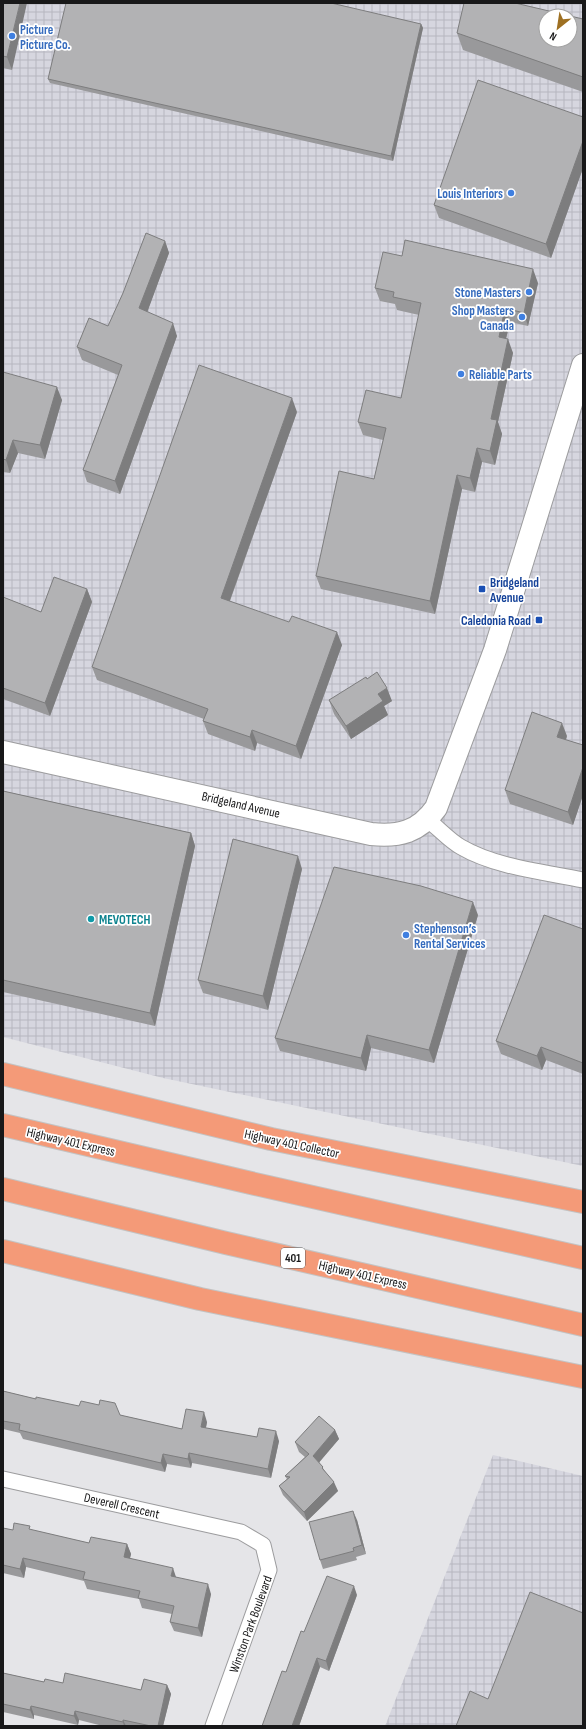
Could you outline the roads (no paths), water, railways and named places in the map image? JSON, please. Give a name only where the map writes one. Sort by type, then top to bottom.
[{"type":"highway","name":"Highway 401 Collector","points":[[3,1074],[271,1140],[583,1202]]},
{"type":"highway","name":"Highway 401 Express","points":[[3,1125],[251,1184],[583,1258]]},
{"type":"highway","name":"Highway 401 Express","points":[[3,1189],[226,1243],[583,1325]]},
{"type":"highway","points":[[3,1251],[200,1299],[583,1377]]},
{"type":"street","points":[[583,365],[496,650],[436,808],[428,820],[459,846],[473,854],[497,862],[583,880]]},
{"type":"street","name":"Bridgeland Avenue","points":[[3,752],[371,834],[394,834],[410,831],[428,820]]},
{"type":"street","name":"Deverell Crescent","points":[[3,1479],[241,1532]]},
{"type":"street","name":"Winston Park Boulevard","points":[[213,1726],[269,1570],[263,1545],[241,1532]]},
{"type":"place","name":"Picture Picture Co.","points":[[12,36]]},
{"type":"place","name":"Louis Interiors","points":[[511,193]]},
{"type":"place","name":"Stone Masters","points":[[529,292]]},
{"type":"place","name":"Shop Masters Canada","points":[[522,317]]},
{"type":"place","name":"Reliable Parts","points":[[461,374]]},
{"type":"place","name":"Bridgeland Avenue","points":[[482,589]]},
{"type":"place","name":"Caledonia Road","points":[[539,620]]},
{"type":"place","name":"MEVOTECH","points":[[91,919]]},
{"type":"place","name":"Stephenson’s Rental Services","points":[[406,935]]}]
